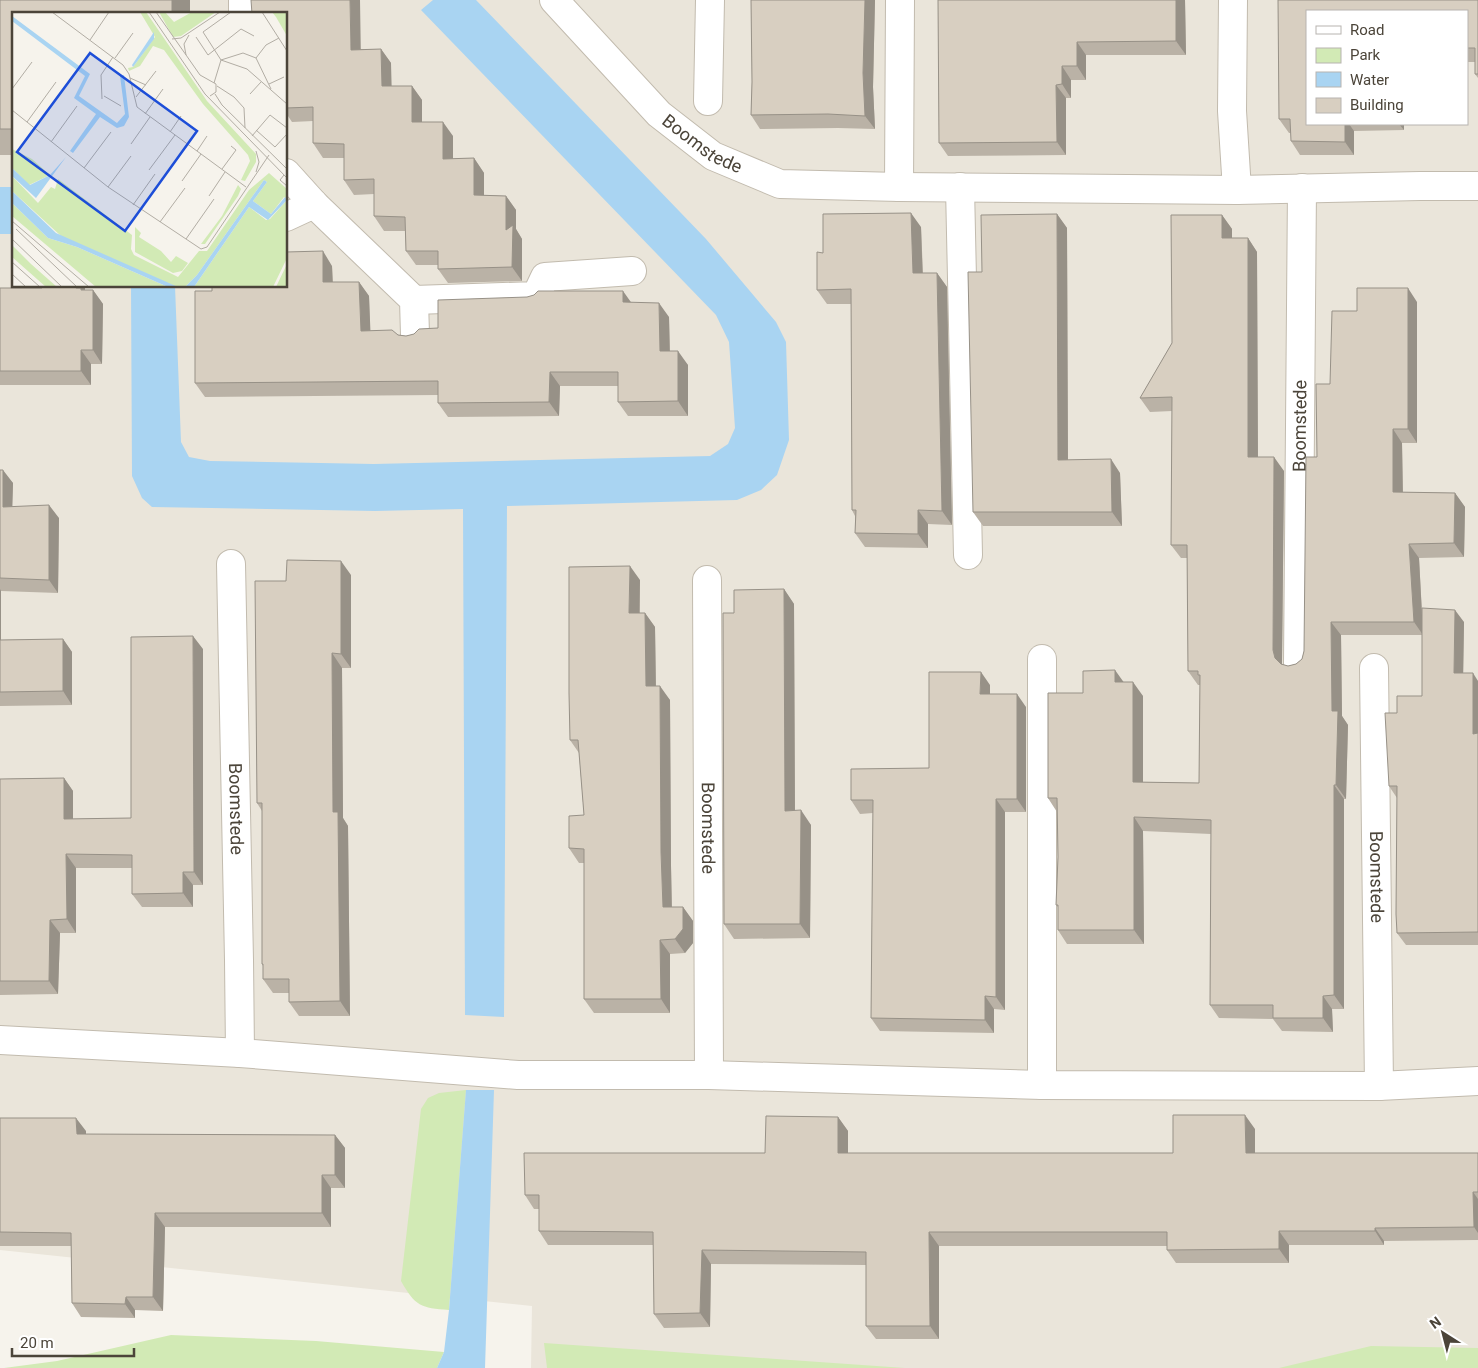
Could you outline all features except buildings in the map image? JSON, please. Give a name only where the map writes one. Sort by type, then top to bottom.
[{"type":"street","name":"Boomstede","points":[[554,0],[659,114],[713,156],[780,184],[1237,190],[1478,186]]},
{"type":"street","name":"Boomstede","points":[[708,101],[710,0]]},
{"type":"street","points":[[899,187],[900,0]]},
{"type":"street","points":[[1233,0],[1232,111],[1237,190]]},
{"type":"street","points":[[288,175],[314,204],[414,300],[415,336]]},
{"type":"street","points":[[960,187],[968,555]]},
{"type":"street","name":"Boomstede","points":[[1298,664],[1302,188]]},
{"type":"street","points":[[288,216],[314,204]]},
{"type":"street","points":[[414,300],[536,296],[545,278],[632,271]]},
{"type":"street","name":"Boomstede","points":[[231,564],[240,1053]]},
{"type":"street","name":"Boomstede","points":[[707,580],[709,1075]]},
{"type":"street","points":[[1042,659],[1042,1085]]},
{"type":"street","name":"Boomstede","points":[[1374,668],[1379,1086]]},
{"type":"street","points":[[0,1040],[240,1053],[518,1075],[709,1075],[1042,1085],[1379,1086],[1478,1081]]},
{"type":"shaded area","points":[[0,0],[1478,0],[1478,1368],[531,1368],[532,1306],[0,1250]]},
{"type":"green space","points":[[466,1090],[449,1310],[425,1307],[410,1296],[401,1281],[421,1109],[428,1098],[439,1093]]},
{"type":"green space","points":[[171,1335],[316,1341],[444,1352],[437,1368],[4,1368],[57,1361]]},
{"type":"green space","points":[[544,1343],[905,1368],[547,1368]]},
{"type":"green space","points":[[1371,1346],[1478,1348],[1478,1368],[1279,1368]]},
{"type":"water","points":[[433,0],[476,0],[706,239],[776,322],[786,342],[789,440],[777,475],[761,490],[737,500],[507,506],[504,1017],[465,1015],[463,509],[375,511],[152,507],[142,498],[132,476],[131,288],[175,288],[181,442],[189,457],[210,461],[374,464],[710,456],[728,444],[735,428],[729,342],[716,315],[421,10]]},
{"type":"water","points":[[0,187],[12,187],[12,234],[0,234]]},
{"type":"water","points":[[466,1090],[494,1090],[485,1368],[437,1368],[444,1352],[449,1310]]}]
